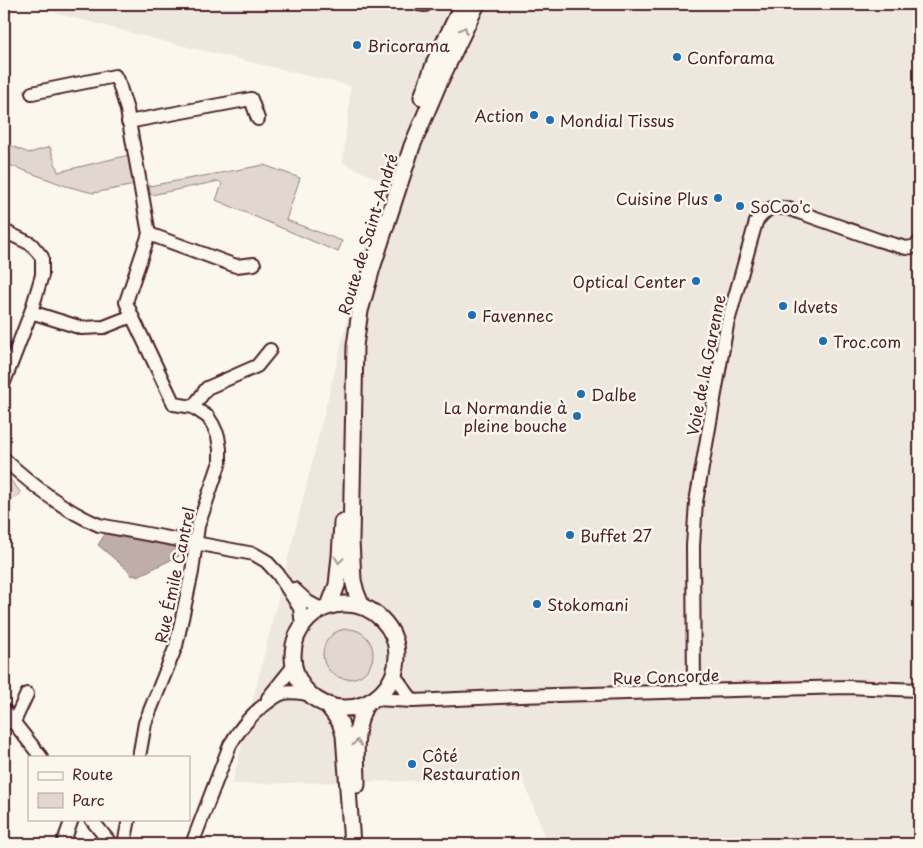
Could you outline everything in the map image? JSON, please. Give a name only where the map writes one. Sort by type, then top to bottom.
[{"type":"main road","name":"Route de Saint-André","points":[[325,608],[337,585],[340,556],[346,383],[350,336],[357,303],[423,94],[436,59],[463,4]]},
{"type":"main road","name":"Route de Saint-André","points":[[362,607],[353,580],[351,540],[355,346],[360,311],[414,139],[477,4]]},
{"type":"main road","points":[[338,604],[362,607],[380,618],[390,631],[397,657],[394,675],[383,692],[371,702],[357,708],[347,709],[328,706],[308,694],[300,685],[295,674],[292,652],[297,634],[314,614],[325,608],[338,604]]},
{"type":"main road","points":[[358,844],[357,739],[360,719],[371,702]]},
{"type":"main road","points":[[328,706],[340,722],[344,735],[352,844]]},
{"type":"street","points":[[31,312],[82,328],[104,327],[132,316],[126,302],[149,234],[127,110],[115,76],[32,93]]},
{"type":"street","points":[[128,122],[251,99],[258,119]]},
{"type":"street","name":"Voie de la Garenne","points":[[694,691],[693,546],[696,502],[727,325],[756,222],[771,207],[781,206],[906,248],[918,244]]},
{"type":"street","points":[[4,231],[30,244],[42,257],[42,275],[31,312],[4,382]]},
{"type":"street","points":[[149,234],[236,266],[254,264]]},
{"type":"street","name":"Rue Émile Cantrel","points":[[132,316],[174,404],[193,407],[208,417],[218,436],[220,449],[220,462],[198,526],[192,572],[176,646],[151,705],[145,723],[139,756]]},
{"type":"street","points":[[193,407],[208,388],[256,366],[270,350]]},
{"type":"street","points":[[4,459],[25,478],[81,518],[99,525],[254,554],[266,561],[308,602],[325,608]]},
{"type":"street","points":[[278,574],[300,608],[302,626]]},
{"type":"street","points":[[192,844],[230,745],[246,720],[260,707],[293,667]]},
{"type":"street","points":[[394,675],[413,701]]},
{"type":"street","name":"Rue Concorde","points":[[371,702],[847,687],[919,690]]},
{"type":"street","points":[[260,707],[284,693],[308,694]]},
{"type":"street","points":[[9,722],[27,694]]},
{"type":"street","points":[[4,710],[9,722],[40,756]]},
{"type":"street","points":[[63,844],[72,820]]},
{"type":"street","points":[[92,820],[111,844]]},
{"type":"street","points":[[124,844],[129,820]]},
{"type":"shaded area","points":[[22,4],[919,4],[919,844],[548,844],[523,779],[232,784],[382,181],[343,163],[351,86],[159,40]]},
{"type":"shaded area","points":[[105,534],[175,547],[179,556],[138,576],[130,575],[130,572],[98,545]]},
{"type":"green space","points":[[4,143],[29,153],[50,147],[58,172],[129,155],[135,185],[93,193],[66,186],[4,163]]},
{"type":"green space","points":[[264,165],[300,178],[286,220],[342,241],[338,252],[216,200],[222,184],[219,181],[151,195],[149,186]]},
{"type":"green space","points":[[4,472],[21,493],[4,507]]},
{"type":"green space","points":[[348,629],[362,633],[369,640],[373,654],[369,668],[362,675],[348,679],[334,675],[327,668],[323,654],[327,640],[334,633]]},
{"type":"place","name":"Bricorama","points":[[357,45]]},
{"type":"place","name":"Conforama","points":[[677,57]]},
{"type":"place","name":"Action","points":[[534,115]]},
{"type":"place","name":"Mondial Tissus","points":[[550,120]]},
{"type":"place","name":"Cuisine Plus","points":[[718,198]]},
{"type":"place","name":"SoCoo'c","points":[[740,206]]},
{"type":"place","name":"Optical Center","points":[[696,281]]},
{"type":"place","name":"Idvets","points":[[783,306]]},
{"type":"place","name":"Favennec","points":[[472,315]]},
{"type":"place","name":"Troc.com","points":[[823,341]]},
{"type":"place","name":"Dalbe","points":[[581,394]]},
{"type":"place","name":"La Normandie à pleine bouche","points":[[577,416]]},
{"type":"place","name":"Buffet 27","points":[[570,535]]},
{"type":"place","name":"Stokomani","points":[[537,604]]},
{"type":"place","name":"Côté Restauration","points":[[412,764]]}]
